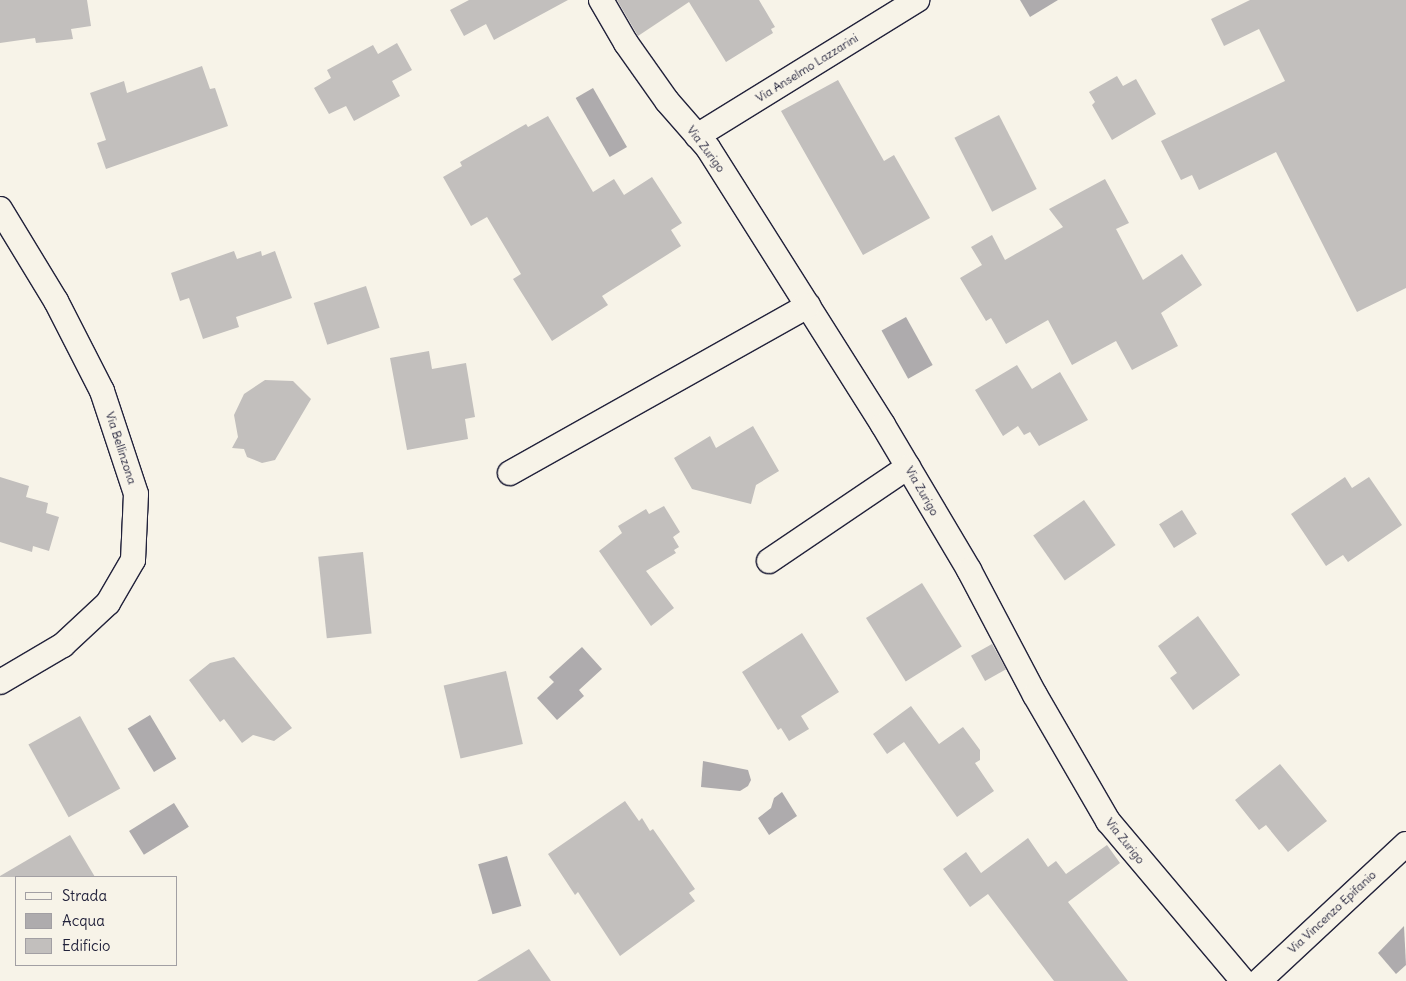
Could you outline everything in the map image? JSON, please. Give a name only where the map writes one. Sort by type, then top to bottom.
[{"type":"street","name":"Via Zurigo","points":[[600,0],[626,43],[697,136],[808,306],[908,466],[1108,821],[1242,981]]},
{"type":"street","name":"Via Anselmo Lazzarini","points":[[697,136],[917,0]]},
{"type":"street","name":"Via Bellinzona","points":[[0,209],[56,301],[102,391],[136,494],[133,560],[108,602],[63,645],[0,682]]},
{"type":"street","points":[[510,473],[808,306]]},
{"type":"street","points":[[769,560],[908,466]]},
{"type":"street","name":"Via Vincenzo Epifanio","points":[[1259,981],[1406,844]]},
{"type":"water","points":[[1020,0],[1058,0],[1030,17]]},
{"type":"water","points":[[593,88],[627,147],[610,157],[576,98]]},
{"type":"water","points":[[906,317],[933,365],[908,379],[882,331]]},
{"type":"water","points":[[582,647],[602,669],[579,690],[584,696],[557,720],[537,698],[554,682],[549,677]]},
{"type":"water","points":[[150,715],[176,759],[154,772],[128,728]]},
{"type":"water","points":[[703,761],[748,770],[751,780],[748,786],[740,791],[701,787]]},
{"type":"water","points":[[782,792],[797,816],[769,835],[758,818],[771,808],[774,798]]},
{"type":"water","points":[[174,803],[189,827],[144,855],[129,831]]},
{"type":"water","points":[[507,856],[521,906],[492,914],[478,864]]},
{"type":"water","points":[[1404,926],[1406,965],[1396,974],[1378,953]]},
{"type":"building","points":[[0,0],[87,0],[91,26],[71,29],[73,39],[36,43],[35,38],[0,43]]},
{"type":"building","points":[[469,0],[568,0],[494,40],[486,24],[464,36],[450,10]]},
{"type":"building","points":[[617,0],[759,0],[775,27],[771,29],[773,33],[726,62],[689,2],[638,36]]},
{"type":"building","points":[[1250,0],[1406,0],[1406,288],[1357,312],[1276,152],[1199,190],[1192,175],[1181,180],[1161,141],[1285,81],[1259,29],[1224,46],[1211,19]]},
{"type":"building","points":[[397,43],[412,70],[392,81],[400,96],[354,121],[346,106],[329,114],[314,88],[331,78],[327,70],[373,45],[378,54]]},
{"type":"building","points":[[202,66],[210,89],[215,88],[228,126],[106,169],[97,143],[106,140],[90,93],[124,81],[127,93]]},
{"type":"building","points":[[1117,76],[1123,86],[1136,79],[1156,114],[1112,140],[1092,105],[1095,102],[1089,92]]},
{"type":"building","points":[[838,80],[884,161],[894,155],[930,218],[863,255],[781,111]]},
{"type":"building","points":[[999,115],[1037,189],[992,212],[954,138]]},
{"type":"building","points":[[548,116],[593,192],[614,179],[624,195],[652,177],[682,223],[671,230],[681,246],[602,296],[608,305],[552,341],[513,279],[521,274],[487,217],[471,226],[443,177],[462,166],[460,162],[526,124],[528,127]]},
{"type":"building","points":[[1105,179],[1129,223],[1116,229],[1143,280],[1182,254],[1202,285],[1161,313],[1178,346],[1132,370],[1116,341],[1072,365],[1048,320],[1006,344],[991,318],[986,321],[960,278],[982,265],[971,247],[992,235],[1005,260],[1063,227],[1049,209]]},
{"type":"building","points":[[234,251],[237,259],[261,251],[262,256],[275,251],[292,298],[236,317],[239,327],[203,339],[189,298],[180,301],[171,273]]},
{"type":"building","points":[[366,286],[380,328],[327,345],[314,303]]},
{"type":"building","points":[[429,351],[432,369],[466,363],[475,417],[465,419],[468,439],[407,450],[390,358]]},
{"type":"building","points":[[1017,365],[1032,389],[1060,372],[1088,420],[1039,446],[1030,432],[1024,435],[1018,426],[1003,436],[975,390]]},
{"type":"building","points":[[265,380],[293,381],[311,399],[275,460],[262,463],[247,457],[244,449],[232,448],[238,437],[234,415],[244,394]]},
{"type":"building","points":[[753,426],[779,471],[756,485],[751,504],[692,489],[674,458],[710,436],[716,448]]},
{"type":"building","points":[[0,477],[29,486],[26,497],[48,503],[46,513],[59,517],[49,551],[33,546],[32,552],[0,542]]},
{"type":"building","points":[[1345,477],[1352,488],[1369,477],[1402,525],[1348,562],[1343,555],[1326,566],[1291,514]]},
{"type":"building","points":[[1084,500],[1116,545],[1065,581],[1033,536]]},
{"type":"building","points":[[664,506],[680,532],[673,537],[679,547],[674,550],[676,553],[646,571],[674,608],[651,626],[599,551],[622,533],[618,526],[646,509],[649,514]]},
{"type":"building","points":[[1182,510],[1197,534],[1174,548],[1159,524]]},
{"type":"building","points":[[363,552],[372,634],[327,638],[318,557]]},
{"type":"building","points":[[922,583],[962,647],[906,682],[866,618]]},
{"type":"building","points":[[1198,616],[1240,675],[1193,710],[1170,678],[1177,673],[1158,646]]},
{"type":"building","points":[[802,633],[839,692],[801,716],[809,729],[789,741],[781,728],[778,730],[742,672]]},
{"type":"building","points":[[992,644],[1006,669],[985,681],[971,656]]},
{"type":"building","points":[[234,657],[292,728],[274,741],[253,735],[242,743],[224,719],[220,722],[189,680],[210,663]]},
{"type":"building","points":[[506,671],[523,744],[461,758],[444,685]]},
{"type":"building","points":[[911,706],[939,744],[963,727],[980,750],[980,760],[975,763],[994,791],[957,817],[904,742],[887,754],[873,734]]},
{"type":"building","points":[[80,716],[120,789],[69,817],[28,745]]},
{"type":"building","points":[[1280,764],[1327,821],[1288,852],[1266,825],[1259,830],[1235,800]]},
{"type":"building","points":[[625,801],[639,821],[642,818],[650,831],[653,829],[695,889],[689,893],[695,901],[620,956],[578,892],[575,895],[548,854]]},
{"type":"building","points":[[70,835],[94,876],[0,877]]},
{"type":"building","points":[[1028,838],[1048,867],[1056,861],[1066,874],[1107,845],[1120,863],[1068,902],[1128,981],[1054,981],[988,894],[970,907],[943,869],[966,852],[981,873]]},
{"type":"building","points":[[529,949],[551,981],[477,981]]}]
